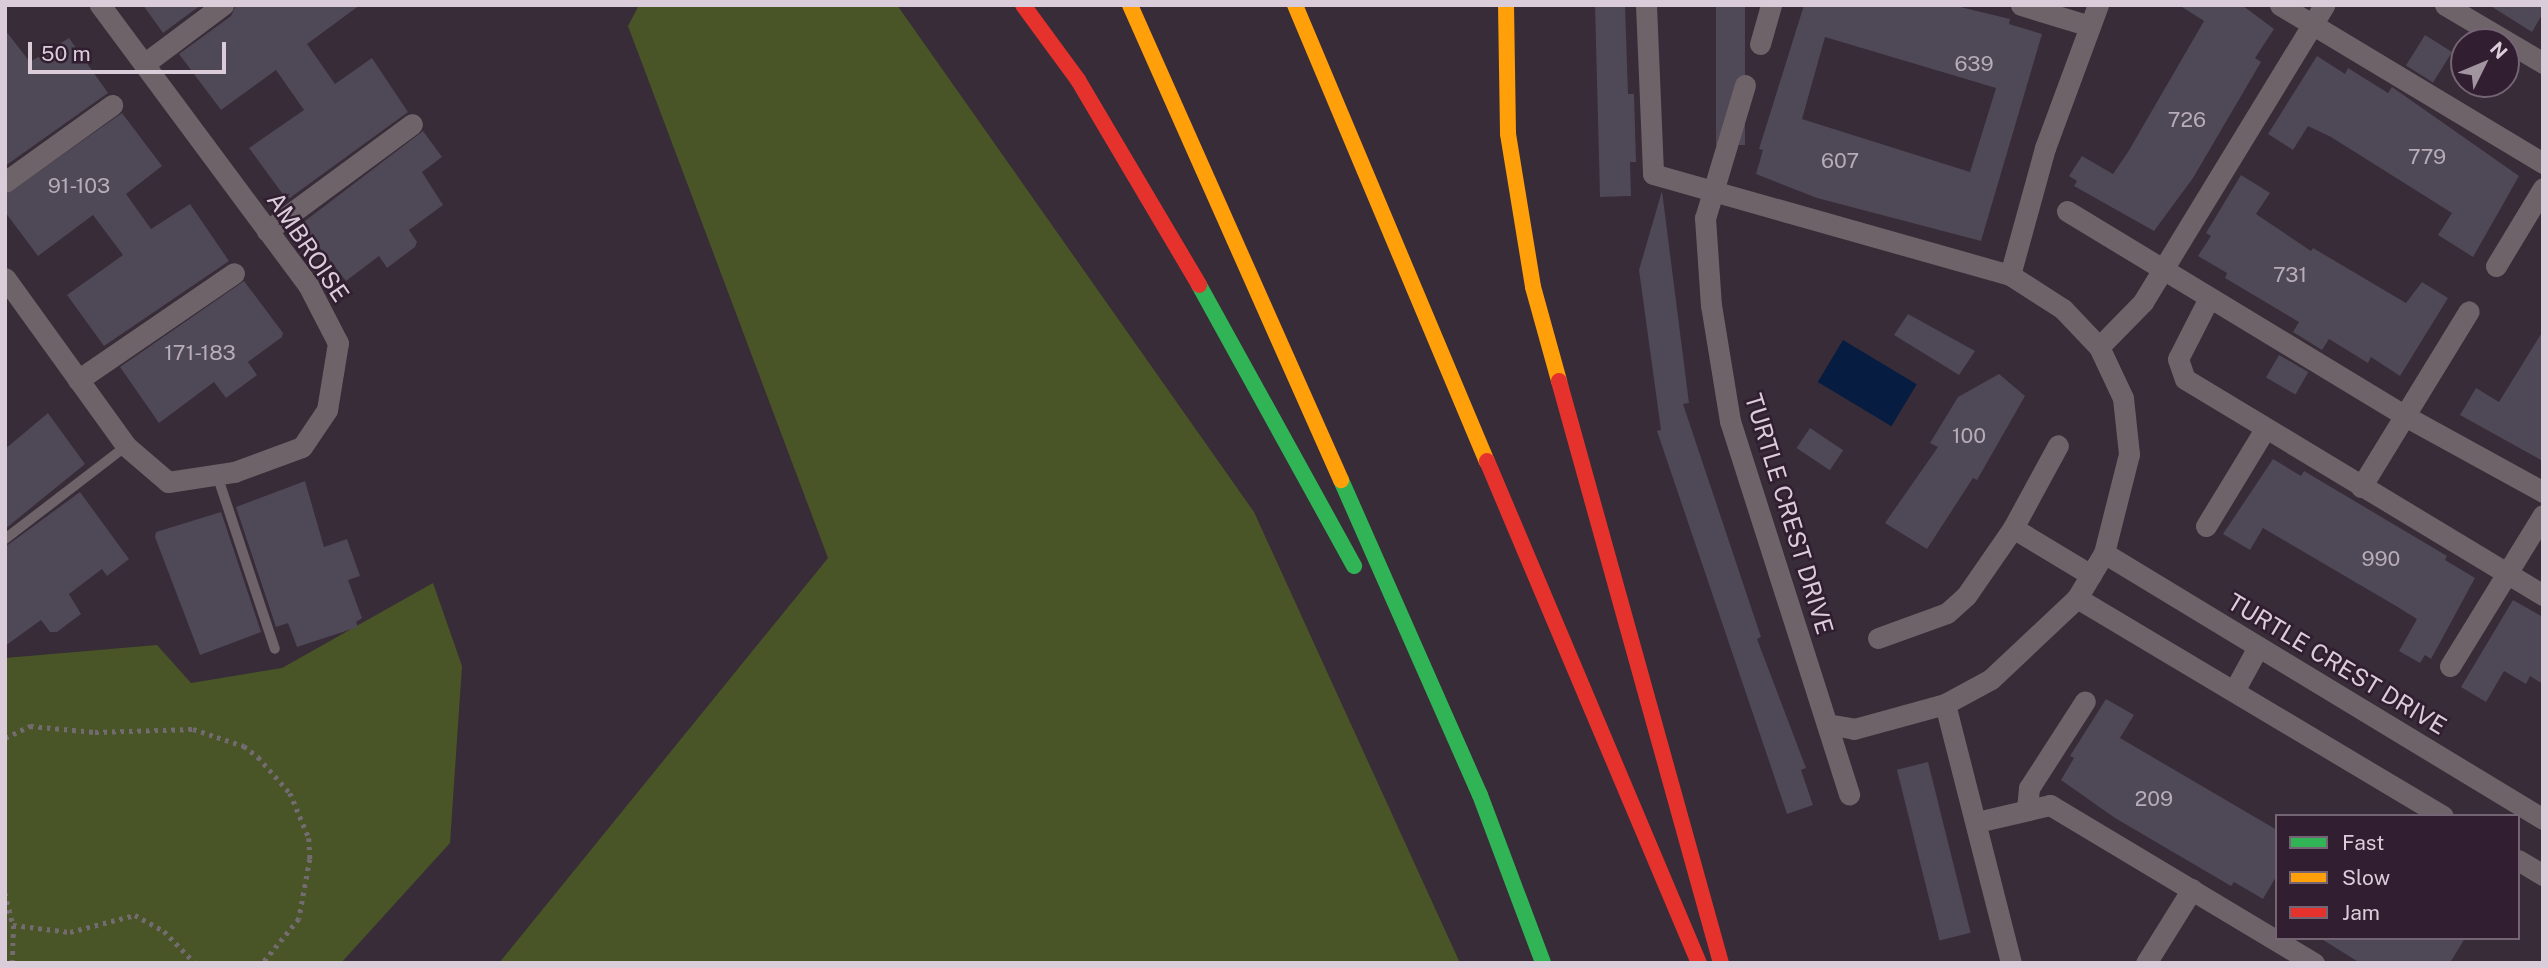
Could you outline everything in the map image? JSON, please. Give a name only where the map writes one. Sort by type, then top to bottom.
[{"type":"highway","points":[[1023,5],[1078,80],[1167,226],[1360,577]]},
{"type":"highway","points":[[1130,5],[1480,795],[1543,963]]},
{"type":"highway","points":[[1295,5],[1699,963]]},
{"type":"highway","points":[[1506,5],[1508,134],[1533,287],[1721,963]]},
{"type":"highway","points":[[1386,626],[1480,795]]},
{"type":"street","name":"AMBROISE","points":[[7,283],[126,446],[168,482],[217,475],[302,447],[327,410],[338,343],[308,285],[100,5]]},
{"type":"street","points":[[144,64],[223,5]]},
{"type":"street","points":[[1646,5],[1653,174],[2010,275],[2063,309],[2099,347],[2123,398],[2129,454],[2104,553],[2077,598],[1991,679],[1945,704],[1854,729],[1827,724]]},
{"type":"street","points":[[1760,44],[1771,5]]},
{"type":"street","points":[[2021,5],[2090,26]]},
{"type":"street","points":[[2010,275],[2045,148],[2098,5]]},
{"type":"street","points":[[2280,5],[2543,163]]},
{"type":"street","points":[[2099,347],[2143,302],[2324,5]]},
{"type":"street","points":[[2445,5],[2543,64]]},
{"type":"street","name":"TURTLE CREST DRIVE","points":[[1745,85],[1710,191],[1705,218],[1711,304],[1730,421],[1849,794]]},
{"type":"street","points":[[5,182],[112,104]]},
{"type":"street","points":[[267,231],[412,124]]},
{"type":"street","points":[[2496,266],[2543,188]]},
{"type":"street","points":[[2067,211],[2208,300],[2406,416],[2543,492]]},
{"type":"street","points":[[78,380],[234,273]]},
{"type":"street","points":[[2208,300],[2178,359],[2185,379],[2543,595]]},
{"type":"street","points":[[2361,487],[2469,312]]},
{"type":"street","points":[[2206,526],[2265,429]]},
{"type":"street","points":[[1878,638],[1947,613],[1966,596],[2013,527],[2058,445]]},
{"type":"street","points":[[2450,666],[2543,515]]},
{"type":"street","points":[[2013,527],[2091,575]]},
{"type":"street","name":"TURTLE CREST DRIVE","points":[[2104,553],[2543,820]]},
{"type":"street","points":[[2077,598],[2440,814]]},
{"type":"street","points":[[2234,691],[2258,647]]},
{"type":"street","points":[[2027,810],[2029,788],[2085,701]]},
{"type":"street","points":[[1945,704],[2011,963]]},
{"type":"street","points":[[1977,822],[2050,805],[2192,889],[2273,929]]},
{"type":"street","points":[[2520,861],[2543,875]]},
{"type":"street","points":[[2151,961],[2192,889]]},
{"type":"street","points":[[2286,940],[2314,963]]},
{"type":"lane","points":[[5,539],[126,446]]},
{"type":"lane","points":[[217,475],[275,649]]},
{"type":"path","points":[[5,738],[30,726],[94,733],[193,729],[244,746],[258,757],[290,793],[309,838],[310,859],[299,919],[263,963]]},
{"type":"path","points":[[5,894],[13,925],[12,963]]},
{"type":"path","points":[[13,925],[70,932],[135,915],[163,931],[195,963]]},
{"type":"green space","points":[[639,5],[897,5],[1254,512],[1460,963],[499,963],[828,558],[628,26]]},
{"type":"green space","points":[[433,583],[462,666],[450,843],[341,963],[5,963],[5,658],[157,645],[191,683],[282,668]]},
{"type":"water","points":[[1843,340],[1917,384],[1891,426],[1818,382]]},
{"type":"building","points":[[143,5],[201,5],[163,33]]},
{"type":"building","points":[[236,5],[360,5],[307,44],[335,84],[372,58],[408,112],[287,200],[249,148],[304,110],[276,70],[221,110],[179,54],[231,16]]},
{"type":"building","points":[[1595,5],[1625,5],[1628,94],[1634,94],[1636,162],[1630,162],[1631,196],[1600,197]]},
{"type":"building","points":[[1716,5],[1745,5],[1745,145],[1716,145]]},
{"type":"building","points":[[1804,5],[1952,5],[2010,19],[2009,24],[2042,34],[1981,241],[1817,198],[1756,174],[1763,150],[1759,149]],"holes":[[[1825,37],[1996,88],[1970,172],[1802,119]]]},
{"type":"building","points":[[2179,5],[2242,5],[2274,29],[2255,58],[2261,62],[2193,178],[2154,231],[2074,186],[2077,181],[2069,176],[2082,156],[2113,174],[2128,152],[2204,21]]},
{"type":"building","points":[[2489,5],[2543,5],[2543,13],[2532,32]]},
{"type":"building","points":[[5,30],[30,62],[69,38],[108,93],[5,166]]},
{"type":"building","points":[[2425,35],[2450,51],[2450,55],[2433,82],[2406,66]]},
{"type":"building","points":[[2317,56],[2345,74],[2348,68],[2388,93],[2392,87],[2519,176],[2473,257],[2438,235],[2452,213],[2331,137],[2308,126],[2293,150],[2268,134]]},
{"type":"building","points":[[122,113],[162,166],[126,194],[151,229],[190,204],[229,261],[104,346],[67,295],[123,255],[93,215],[38,256],[5,212],[5,195]]},
{"type":"building","points":[[423,131],[442,157],[422,172],[443,205],[409,230],[417,242],[415,247],[387,268],[379,256],[346,281],[301,224]]},
{"type":"building","points":[[2241,175],[2270,193],[2256,214],[2311,251],[2313,248],[2406,303],[2422,282],[2448,298],[2400,376],[2371,357],[2368,363],[2329,339],[2322,350],[2293,332],[2299,322],[2225,278],[2227,273],[2198,256],[2211,236],[2206,233]]},
{"type":"building","points":[[1662,191],[1689,403],[1683,404],[1761,637],[1757,639],[1806,768],[1801,770],[1813,805],[1787,814],[1657,431],[1661,430],[1639,270]]},
{"type":"building","points":[[244,281],[283,333],[282,337],[248,362],[257,375],[226,398],[214,382],[159,423],[120,367]]},
{"type":"building","points":[[1908,314],[1975,351],[1959,375],[1894,335]]},
{"type":"building","points":[[2543,331],[2543,461],[2460,415],[2476,388],[2499,402]]},
{"type":"building","points":[[2279,355],[2308,372],[2295,395],[2266,378]]},
{"type":"building","points":[[1999,374],[2025,396],[1977,480],[1973,478],[1927,549],[1885,523],[1938,447],[1930,443],[1958,397]]},
{"type":"building","points":[[48,413],[85,464],[5,529],[5,449]]},
{"type":"building","points":[[1810,428],[1843,450],[1830,470],[1797,448]]},
{"type":"building","points":[[2273,459],[2301,476],[2304,471],[2447,556],[2445,560],[2475,578],[2431,659],[2425,655],[2420,663],[2399,651],[2417,619],[2396,606],[2263,528],[2250,550],[2223,534]]},
{"type":"building","points":[[305,481],[324,547],[347,539],[360,576],[348,580],[362,618],[356,622],[358,627],[297,647],[288,623],[276,627],[236,507]]},
{"type":"building","points":[[80,492],[129,559],[107,576],[102,569],[69,594],[81,614],[57,632],[50,632],[41,620],[5,646],[5,547]]},
{"type":"building","points":[[221,512],[261,632],[200,655],[155,537],[156,532]]},
{"type":"building","points":[[2513,600],[2543,617],[2543,684],[2530,676],[2526,684],[2504,671],[2486,702],[2461,687]]},
{"type":"building","points":[[2106,699],[2134,715],[2120,738],[2275,829],[2275,878],[2263,899],[2234,882],[2231,886],[2115,818],[2061,780],[2074,758],[2070,756]]},
{"type":"building","points":[[1928,762],[1971,933],[1940,941],[1897,770]]},
{"type":"building","points":[[2323,940],[2464,940],[2450,963],[2360,963]]},
{"type":"traffic: fast","points":[[1199,285],[1354,566]]},
{"type":"traffic: fast","points":[[1341,480],[1480,795],[1543,963]]},
{"type":"traffic: slow","points":[[1130,5],[1341,480]]},
{"type":"traffic: slow","points":[[1295,5],[1487,461]]},
{"type":"traffic: slow","points":[[1506,5],[1508,134],[1533,287],[1559,381]]},
{"type":"traffic: jam","points":[[1023,5],[1078,80],[1199,285]]},
{"type":"traffic: jam","points":[[1559,381],[1721,963]]},
{"type":"traffic: jam","points":[[1487,461],[1699,963]]}]
